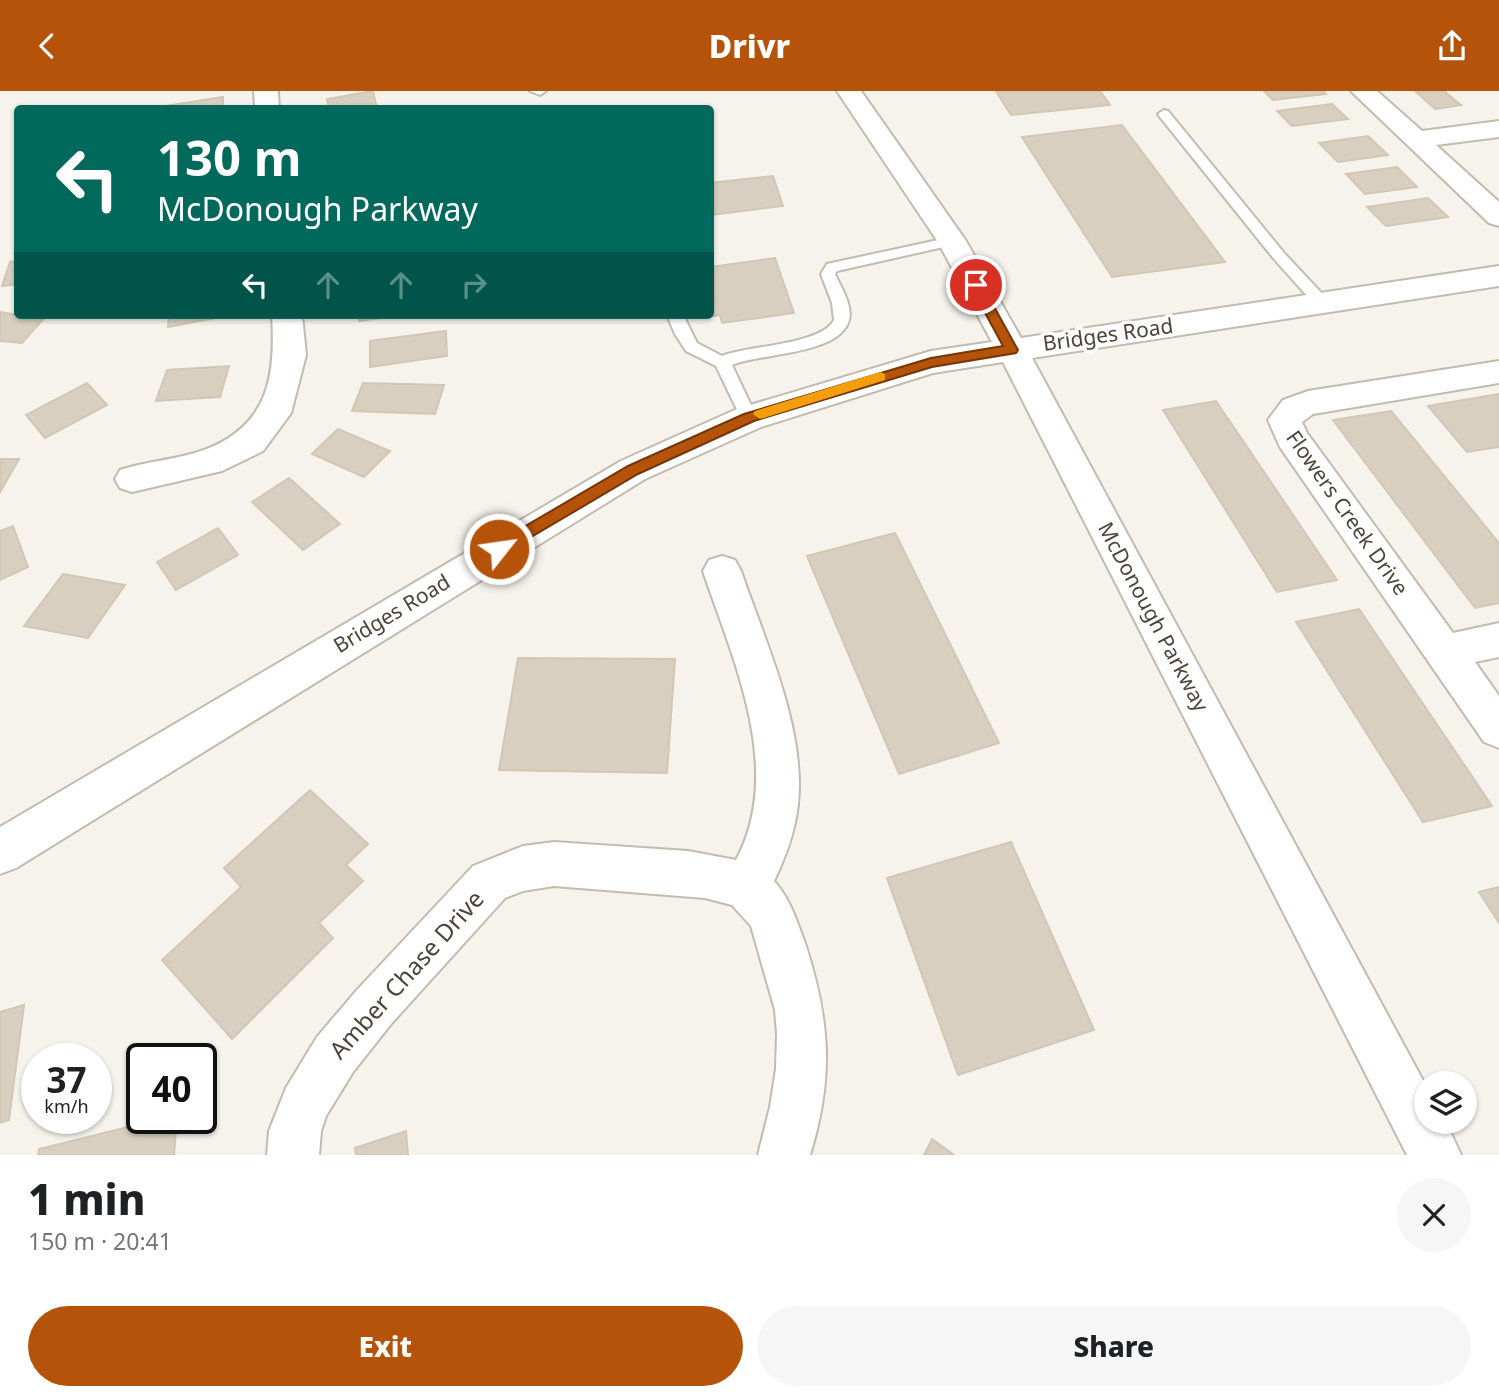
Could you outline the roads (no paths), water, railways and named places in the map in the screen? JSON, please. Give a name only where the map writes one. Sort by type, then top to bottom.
[{"type":"street","name":"McDonough Parkway","points":[[849,91],[952,241],[1414,1100]]},
{"type":"street","points":[[1363,91],[1499,216]]},
{"type":"street","points":[[1415,140],[1499,129]]},
{"type":"street","name":"Bridges Road","points":[[0,852],[633,470],[749,418],[931,362],[1499,276]]},
{"type":"street","points":[[132,479],[209,462],[251,442],[275,413],[290,355],[287,319]]},
{"type":"street","name":"Flowers Creek Drive","points":[[1499,372],[1308,403],[1295,408],[1285,420],[1292,438],[1499,729]]},
{"type":"street","points":[[722,571],[770,723],[778,777],[771,834],[746,888]]},
{"type":"street","points":[[1443,652],[1499,640]]},
{"type":"street","name":"Amber Chase Drive","points":[[293,1155],[292,1145],[298,1125],[327,1065],[382,998],[489,883],[512,870],[552,863],[716,879],[746,888],[770,911],[796,992],[801,1022],[796,1109],[784,1155]]},
{"type":"street","name":"McDonough Parkway","points":[[1428,1134],[1435,1155]]},
{"type":"street","points":[[1442,1134],[1462,1155]]},
{"type":"lane","points":[[1164,114],[1279,256],[1323,304]]},
{"type":"lane","points":[[676,319],[686,344],[697,353],[723,362],[747,353],[816,341],[832,334],[841,324],[842,314],[828,274],[831,267],[952,241]]},
{"type":"lane","points":[[723,362],[729,380],[749,418]]}]
